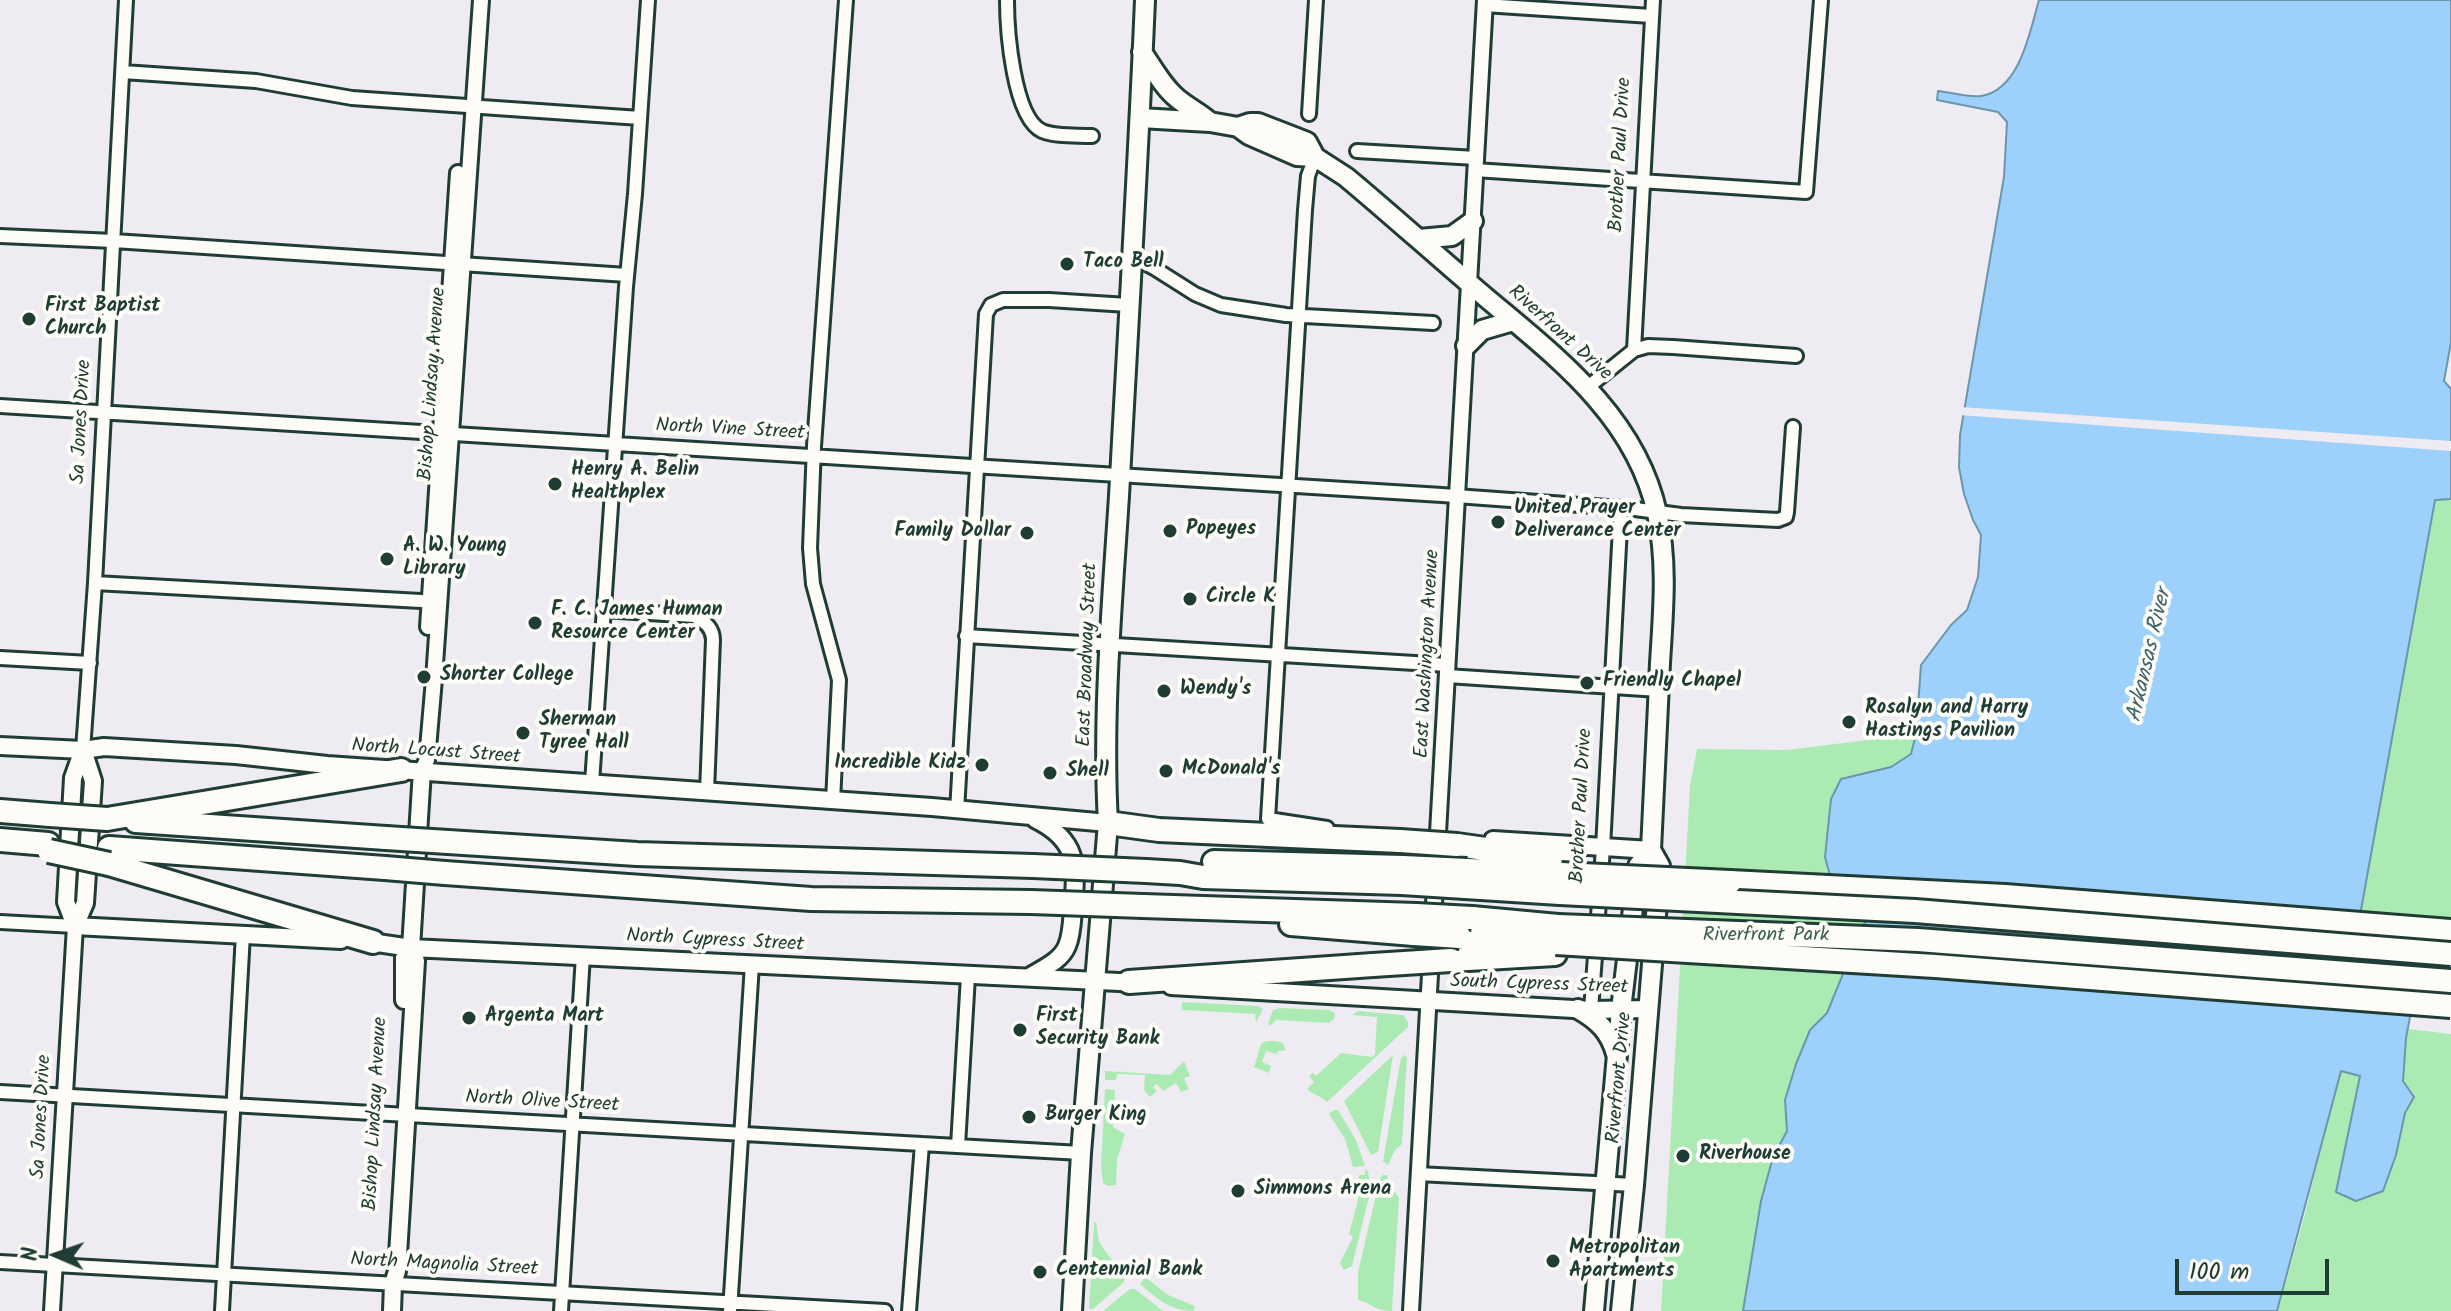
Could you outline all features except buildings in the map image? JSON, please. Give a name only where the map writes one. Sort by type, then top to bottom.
[{"type":"highway","points":[[107,819],[412,770]]},
{"type":"highway","points":[[0,811],[637,854],[1033,866],[1180,873],[1203,877],[1561,876],[1730,882],[2005,896],[2451,931]]},
{"type":"highway","points":[[1108,823],[1174,831],[1447,841],[1561,876],[1915,911],[2451,954]]},
{"type":"highway","points":[[7,840],[109,856],[385,868],[811,899],[1143,906],[1466,927],[1634,956],[1645,949],[1935,966],[2451,1006]]},
{"type":"highway","points":[[109,856],[373,942]]},
{"type":"highway","points":[[1129,982],[1451,960],[1556,941],[1918,940],[2451,981]]},
{"type":"main road","name":"East Broadway Street","points":[[1072,1311],[1081,1153],[1108,823],[1106,780],[1110,645],[1145,0]]},
{"type":"main road","points":[[1142,52],[1167,88],[1210,122]]},
{"type":"main road","name":"Riverfront Drive","points":[[1140,118],[1210,122],[1238,127],[1297,156],[1315,157],[1346,177],[1588,387],[1608,409],[1630,443],[1648,483],[1662,540],[1664,587],[1651,850],[1660,866],[1621,1311]]},
{"type":"main road","points":[[1419,239],[1452,236],[1473,221]]},
{"type":"main road","points":[[1466,346],[1482,330],[1513,321]]},
{"type":"main road","name":"North Locust Street","points":[[0,746],[83,750],[104,747],[1108,823]]},
{"type":"main road","name":"Sa Jones Drive","points":[[75,926],[85,903],[93,781],[83,750]]},
{"type":"main road","name":"Bishop Lindsay Avenue","points":[[392,1311],[393,1284],[388,1270],[402,1115],[404,958],[411,948],[412,770]]},
{"type":"main road","points":[[1027,978],[1053,963],[1067,948],[1076,885],[1075,859],[1066,841],[1054,828],[1031,817]]},
{"type":"main road","points":[[1447,841],[1651,850]]},
{"type":"main road","name":"Riverfront Drive","points":[[1605,1184],[1638,866],[1651,850]]},
{"type":"main road","name":"North Cypress Street","points":[[75,926],[373,942],[411,948],[1129,982],[1194,989],[1428,1002]]},
{"type":"main road","name":"South Cypress Street","points":[[1428,1002],[1584,1010],[1649,1009]]},
{"type":"main road","points":[[1584,1010],[1609,1035],[1617,1059]]},
{"type":"main road","points":[[1594,1311],[1605,1184]]},
{"type":"street","name":"Sa Jones Drive","points":[[83,750],[95,583],[126,0]]},
{"type":"street","name":"Bishop Lindsay Avenue","points":[[412,770],[419,759],[434,602],[468,106],[471,0]]},
{"type":"street","name":"Bishop Lindsay Avenue","points":[[468,106],[481,0]]},
{"type":"street","points":[[592,783],[648,0]]},
{"type":"street","points":[[833,801],[839,680],[816,597],[810,558],[814,446],[846,0]]},
{"type":"street","points":[[1007,0],[1012,67],[1027,114],[1038,129],[1050,133],[1092,136]]},
{"type":"street","points":[[1309,114],[1316,0]]},
{"type":"street","name":"Brother Paul Drive","points":[[1634,350],[1653,0]]},
{"type":"street","points":[[1357,151],[1642,181],[1806,192],[1821,0]]},
{"type":"street","points":[[1484,3],[1651,16]]},
{"type":"street","name":"East Washington Avenue","points":[[1411,1311],[1428,1002],[1447,841],[1448,671],[1484,3]]},
{"type":"street","points":[[123,72],[256,81],[341,97],[640,118]]},
{"type":"street","points":[[1315,157],[1308,176],[1305,210],[1268,819],[1447,841]]},
{"type":"street","points":[[0,236],[627,275]]},
{"type":"street","points":[[1131,256],[1195,294],[1221,305],[1299,315],[1433,323]]},
{"type":"street","points":[[957,811],[982,342],[988,309],[1003,300],[1128,305]]},
{"type":"street","points":[[1588,387],[1634,350],[1648,346],[1796,356]]},
{"type":"street","name":"North Vine Street","points":[[0,406],[1289,486],[1778,520],[1786,517],[1793,427]]},
{"type":"street","name":"Brother Paul Drive","points":[[1584,1010],[1603,848],[1621,508]]},
{"type":"street","points":[[95,583],[434,602]]},
{"type":"street","points":[[605,610],[697,617],[713,635],[707,792]]},
{"type":"street","points":[[966,636],[1280,655],[1659,690]]},
{"type":"street","points":[[0,658],[90,663]]},
{"type":"street","name":"North Cypress Street","points":[[0,922],[75,926]]},
{"type":"street","name":"Sa Jones Drive","points":[[52,1311],[75,926]]},
{"type":"street","points":[[222,1311],[243,934]]},
{"type":"street","points":[[561,1311],[583,955]]},
{"type":"street","points":[[730,1307],[752,964]]},
{"type":"street","points":[[958,1146],[968,976]]},
{"type":"street","name":"North Olive Street","points":[[0,1092],[1081,1153]]},
{"type":"street","points":[[909,1311],[922,1144]]},
{"type":"street","points":[[1418,1174],[1634,1185]]},
{"type":"street","name":"North Magnolia Street","points":[[0,1262],[562,1293],[730,1307],[885,1311]]},
{"type":"green space","points":[[2451,499],[2451,950],[2382,925],[2361,911],[2435,500]]},
{"type":"green space","name":"Riverfront Park","points":[[1916,734],[1911,754],[1891,767],[1841,779],[1889,885],[1887,900],[1862,925],[1827,1014],[1810,1030],[1796,1064],[1785,1100],[1787,1131],[1773,1157],[1761,1201],[1743,1311],[1661,1311],[1690,786],[1697,749],[1787,750]]},
{"type":"green space","points":[[1182,1002],[1258,1006],[1263,1009],[1256,1022],[1255,1014],[1182,1010]]},
{"type":"green space","points":[[1273,1010],[1329,1010],[1335,1013],[1329,1023],[1276,1020],[1270,1026]]},
{"type":"green space","points":[[1358,1011],[1403,1015],[1408,1027],[1327,1102],[1307,1089],[1314,1082],[1309,1076],[1313,1073],[1316,1076],[1341,1053],[1372,1057],[1375,1054],[1377,1017],[1352,1015]]},
{"type":"green space","points":[[2408,1029],[2451,1034],[2451,1311],[2278,1311],[2340,1071],[2406,1038]]},
{"type":"green space","points":[[1266,1041],[1282,1042],[1286,1050],[1277,1054],[1266,1051],[1262,1062],[1271,1066],[1269,1073],[1254,1067],[1261,1044]]},
{"type":"green space","points":[[1393,1055],[1378,1152],[1371,1155],[1344,1101]]},
{"type":"green space","points":[[1404,1055],[1407,1057],[1402,1144],[1395,1150],[1388,1165],[1383,1161]]},
{"type":"green space","points":[[1184,1061],[1190,1076],[1184,1078],[1189,1089],[1181,1092],[1176,1083],[1163,1091],[1157,1084],[1153,1087],[1157,1091],[1150,1097],[1144,1090],[1145,1075],[1117,1074],[1116,1080],[1105,1080],[1105,1071],[1170,1075]]},
{"type":"green space","points":[[1105,1089],[1115,1090],[1113,1127],[1125,1134],[1117,1160],[1116,1185],[1108,1186],[1103,1183],[1101,1166]]},
{"type":"green space","points":[[1338,1110],[1356,1140],[1365,1166],[1353,1167],[1345,1139],[1329,1114]]},
{"type":"green space","points":[[1365,1168],[1371,1189],[1352,1266],[1344,1270],[1340,1263],[1353,1237],[1349,1234],[1358,1200],[1359,1175],[1365,1175]]},
{"type":"green space","points":[[1383,1175],[1387,1175],[1399,1198],[1392,1311],[1381,1310],[1358,1300],[1358,1272]]},
{"type":"green space","points":[[1094,1223],[1099,1241],[1125,1277],[1124,1282],[1093,1309],[1089,1309]]},
{"type":"green space","points":[[1145,1277],[1168,1295],[1195,1306],[1194,1311],[1178,1309],[1158,1299],[1140,1284]]},
{"type":"green space","points":[[1130,1289],[1135,1289],[1163,1311],[1103,1311]]},
{"type":"water","name":"Arkansas River","points":[[2039,0],[2451,0],[2451,342],[2444,381],[2451,389],[2451,499],[2435,500],[2357,932],[2372,938],[2451,953],[2451,982],[2417,980],[2406,1038],[2403,1081],[2414,1097],[2405,1113],[2396,1155],[2383,1191],[2356,1201],[2336,1192],[2360,1076],[2341,1071],[2277,1311],[1743,1311],[1761,1201],[1773,1157],[1787,1131],[1785,1100],[1796,1064],[1810,1030],[1827,1013],[1863,925],[1887,900],[1887,878],[1832,883],[1825,857],[1831,799],[1841,779],[1891,767],[1911,754],[1916,734],[1921,665],[1951,625],[1967,610],[1978,577],[1981,535],[1964,494],[1959,467],[1960,435],[2004,177],[2007,122],[1998,112],[1937,100],[1938,91],[1981,96],[2005,83],[2021,57]]},
{"type":"pier","points":[[1960,407],[2451,441],[2451,451],[1959,415]]},
{"type":"place","name":"Taco Bell","points":[[1067,264]]},
{"type":"place","name":"First Baptist Church","points":[[29,319]]},
{"type":"place","name":"Henry A. Belin Healthplex","points":[[555,484]]},
{"type":"place","name":"United Prayer Deliverance Center","points":[[1498,522]]},
{"type":"place","name":"Popeyes","points":[[1170,531]]},
{"type":"place","name":"Family Dollar","points":[[1027,533]]},
{"type":"place","name":"A. W. Young Library","points":[[387,559]]},
{"type":"place","name":"Circle K","points":[[1190,599]]},
{"type":"place","name":"F. C. James Human Resource Center","points":[[535,623]]},
{"type":"place","name":"Shorter College","points":[[424,677]]},
{"type":"place","name":"Friendly Chapel","points":[[1587,683]]},
{"type":"place","name":"Wendy's","points":[[1164,691]]},
{"type":"place","name":"Rosalyn and Harry Hastings Pavilion","points":[[1849,722]]},
{"type":"place","name":"Sherman Tyree Hall","points":[[523,733]]},
{"type":"place","name":"Incredible Kidz","points":[[982,765]]},
{"type":"place","name":"McDonald's","points":[[1166,771]]},
{"type":"place","name":"Shell","points":[[1050,773]]},
{"type":"place","name":"Argenta Mart","points":[[469,1018]]},
{"type":"place","name":"First Security Bank","points":[[1020,1030]]},
{"type":"place","name":"Burger King","points":[[1029,1117]]},
{"type":"place","name":"Riverhouse","points":[[1683,1156]]},
{"type":"place","name":"Simmons Arena","points":[[1238,1191]]},
{"type":"place","name":"Metropolitan Apartments","points":[[1553,1261]]},
{"type":"place","name":"Centennial Bank","points":[[1040,1272]]}]
